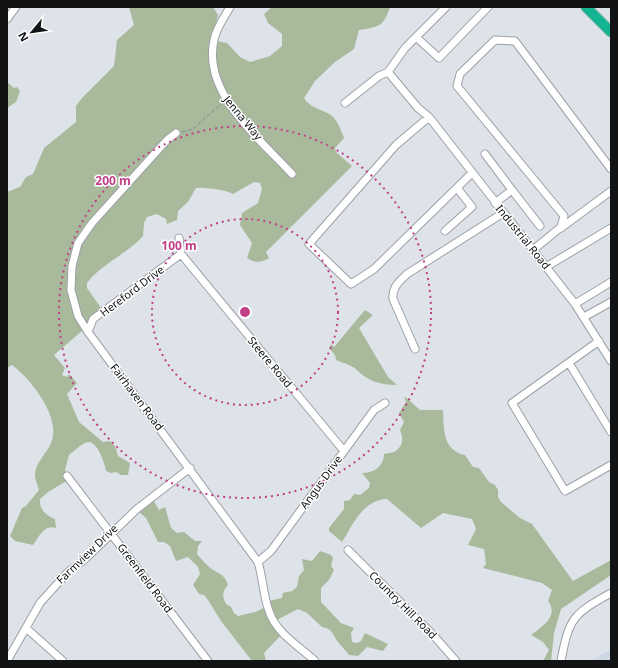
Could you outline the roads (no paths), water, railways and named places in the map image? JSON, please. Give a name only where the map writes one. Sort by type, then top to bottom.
[{"type":"highway","points":[[586,7],[611,32]]},
{"type":"street","points":[[7,19],[16,7]]},
{"type":"street","name":"Jenna Way","points":[[230,7],[218,28],[214,41],[214,71],[226,100],[292,174]]},
{"type":"street","points":[[345,103],[379,76],[388,72],[405,48],[446,7]]},
{"type":"street","points":[[416,37],[439,58],[488,7]]},
{"type":"street","points":[[561,228],[564,216],[457,86],[460,74],[496,40],[515,41],[611,169]]},
{"type":"street","name":"Industrial Road","points":[[388,72],[418,108],[429,117],[575,304],[611,361]]},
{"type":"street","points":[[429,117],[396,145],[309,244],[352,284],[374,269],[472,173]]},
{"type":"street","name":"Fairhaven Road","points":[[176,133],[167,140],[92,224],[78,244],[72,266],[71,290],[78,316],[88,332],[258,562],[266,603],[274,622],[284,634],[315,661]]},
{"type":"street","points":[[485,154],[540,226]]},
{"type":"street","points":[[444,231],[472,206],[457,188]]},
{"type":"street","points":[[496,203],[512,190]]},
{"type":"street","points":[[533,250],[611,191]]},
{"type":"street","points":[[415,349],[393,299],[392,292],[396,285],[407,274],[503,213]]},
{"type":"street","points":[[546,267],[611,228]]},
{"type":"street","points":[[179,238],[181,254]]},
{"type":"street","name":"Hereford Drive","points":[[88,332],[93,320],[181,254]]},
{"type":"street","name":"Steere Road","points":[[181,254],[344,451]]},
{"type":"street","points":[[575,304],[611,282]]},
{"type":"street","points":[[584,317],[611,302]]},
{"type":"street","points":[[599,341],[512,403],[565,490],[611,465]]},
{"type":"street","points":[[568,363],[611,432]]},
{"type":"street","name":"Angus Drive","points":[[258,562],[271,551],[374,410],[385,403]]},
{"type":"street","name":"Farmview Drive","points":[[7,661],[40,603],[68,572],[136,509],[190,468]]},
{"type":"street","name":"Greenfield Road","points":[[67,476],[110,534],[126,551],[208,661]]},
{"type":"street","name":"Country Hill Road","points":[[348,550],[434,636],[456,661]]},
{"type":"street","points":[[561,661],[568,628],[573,619],[583,609],[611,593]]},
{"type":"street","points":[[26,628],[63,661]]}]
